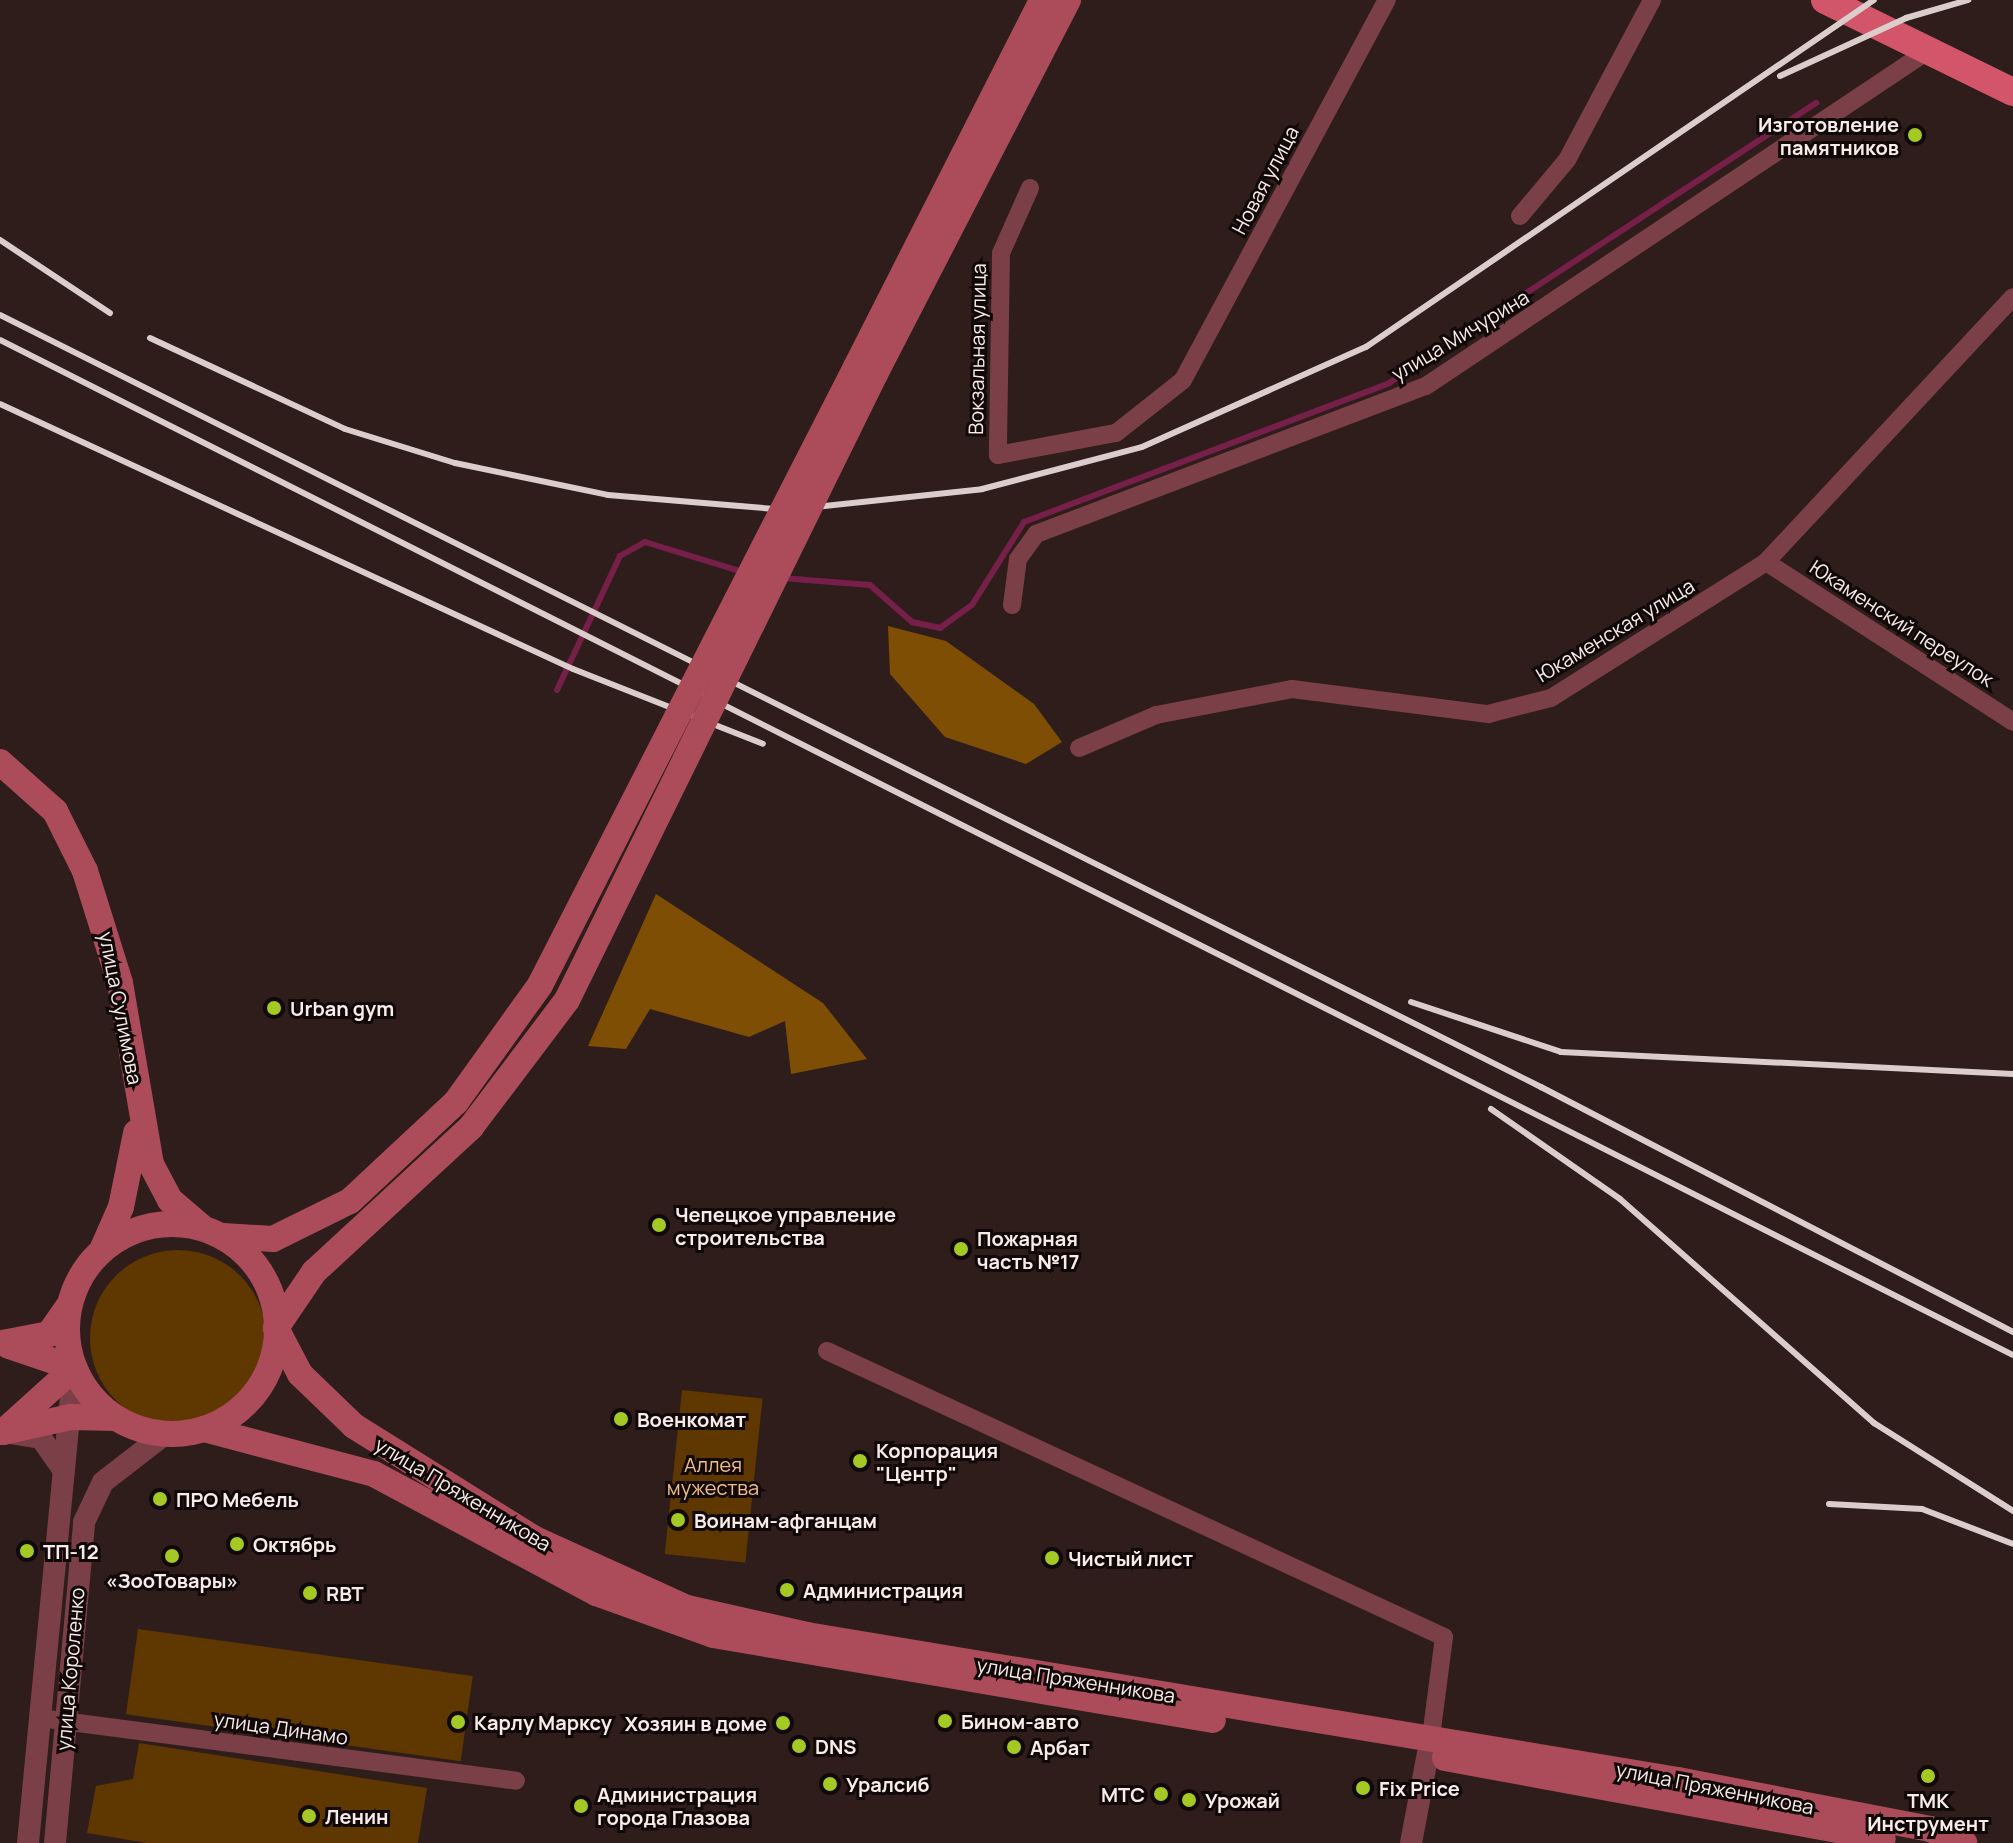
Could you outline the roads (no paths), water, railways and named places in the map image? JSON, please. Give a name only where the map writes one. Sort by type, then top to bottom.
[{"type":"main road","points":[[1,1433],[70,1417],[116,1418],[165,1434],[204,1429],[252,1396],[269,1368],[276,1328],[314,1272],[471,1127],[567,1000],[1042,0]]},
{"type":"main road","points":[[1,1343],[49,1334],[102,1250],[150,1226],[273,1239],[350,1201],[456,1102],[540,985],[866,370],[1068,0]]},
{"type":"main road","points":[[1825,0],[2013,92]]},
{"type":"main road","name":"улица Сулимова","points":[[0,762],[55,811],[85,871],[120,983],[139,1097],[159,1184],[212,1233]]},
{"type":"main road","name":"улица Сулимова","points":[[102,1250],[135,1158],[139,1097]]},
{"type":"main road","points":[[212,1233],[255,1266],[276,1328]]},
{"type":"main road","points":[[69,1304],[74,1368]]},
{"type":"main road","name":"улица Пряженникова","points":[[276,1328],[300,1374],[354,1426],[535,1539],[687,1608],[807,1635],[1964,1843]]},
{"type":"main road","points":[[1,1343],[74,1368],[116,1418]]},
{"type":"main road","points":[[1,1433],[74,1368]]},
{"type":"main road","name":"улица Пряженникова","points":[[204,1429],[374,1474],[596,1593],[713,1635],[1429,1746]]},
{"type":"street","name":"Новая улица","points":[[1183,380],[1387,0]]},
{"type":"street","points":[[1520,216],[1567,160],[1652,0]]},
{"type":"street","name":"улица Мичурина","points":[[1012,605],[1018,559],[1036,534],[1426,386],[1929,50]]},
{"type":"street","name":"Вокзальная улица","points":[[1030,188],[1001,253],[998,455],[1116,433],[1183,380]]},
{"type":"street","name":"Юкаменская улица","points":[[1079,748],[1156,715],[1292,689],[1488,714],[1551,698],[1766,562],[2013,297]]},
{"type":"street","name":"Юкаменский переулок","points":[[1766,562],[2013,722]]},
{"type":"street","points":[[827,1351],[1444,1637],[1429,1746],[1411,1843]]},
{"type":"street","name":"улица Короленко","points":[[28,1843],[74,1368]]},
{"type":"street","points":[[1,1433],[41,1438],[65,1473]]},
{"type":"street","name":"улица Короленко","points":[[55,1843],[84,1522],[103,1482],[165,1434]]},
{"type":"street","name":"улица Динамо","points":[[40,1718],[516,1781]]},
{"type":"waterway","points":[[782,578],[870,585],[912,622],[940,628],[972,605],[1024,522],[1389,383],[1816,103]]},
{"type":"waterway","points":[[557,690],[620,556],[645,542],[743,572]]},
{"type":"railway","points":[[150,338],[345,429],[455,463],[608,495],[787,510],[982,489],[1142,447],[1366,347],[1874,0]]},
{"type":"railway","points":[[1780,76],[1906,18],[1968,0]]},
{"type":"railway","points":[[0,240],[110,313]]},
{"type":"railway","points":[[0,315],[1541,1087],[2013,1332]]},
{"type":"railway","points":[[0,340],[2013,1355]]},
{"type":"railway","points":[[0,404],[573,669],[763,744]]},
{"type":"railway","points":[[1411,1002],[1561,1052],[2013,1074]]},
{"type":"railway","points":[[1491,1109],[1620,1199],[1874,1423],[2013,1511]]},
{"type":"railway","points":[[1829,1504],[1922,1509],[2013,1544]]},
{"type":"place","name":"Изготовление памятников","points":[[1915,135]]},
{"type":"place","name":"Urban gym","points":[[274,1008]]},
{"type":"place","name":"Чепецкое управление строительства","points":[[659,1225]]},
{"type":"place","name":"Пожарная часть №17","points":[[961,1249]]},
{"type":"place","name":"Военкомат","points":[[621,1419]]},
{"type":"place","name":"Корпорация \"Центр\"","points":[[860,1461]]},
{"type":"place","name":"ПРО Мебель","points":[[160,1499]]},
{"type":"place","name":"Воинам-афганцам","points":[[678,1520]]},
{"type":"place","name":"Октябрь","points":[[237,1544]]},
{"type":"place","name":"ТП-12","points":[[27,1551]]},
{"type":"place","name":"«ЗооТовары»","points":[[172,1556]]},
{"type":"place","name":"Чистый лист","points":[[1052,1558]]},
{"type":"place","name":"Администрация","points":[[787,1590]]},
{"type":"place","name":"RBT","points":[[310,1593]]},
{"type":"place","name":"Бином-авто","points":[[945,1721]]},
{"type":"place","name":"Карлу Марксу","points":[[458,1722]]},
{"type":"place","name":"Хозяин в доме","points":[[783,1723]]},
{"type":"place","name":"DNS","points":[[799,1746]]},
{"type":"place","name":"Арбат","points":[[1014,1747]]},
{"type":"place","name":"ТМК Инструмент","points":[[1928,1776]]},
{"type":"place","name":"Уралсиб","points":[[830,1784]]},
{"type":"place","name":"Fix Price","points":[[1363,1788]]},
{"type":"place","name":"МТС","points":[[1161,1794]]},
{"type":"place","name":"Урожай","points":[[1189,1800]]},
{"type":"place","name":"Администрация города Глазова","points":[[581,1806]]},
{"type":"place","name":"Ленин","points":[[309,1816]]},
{"type":"park label","name":"Аллея мужества","points":[[713,1476]]}]
